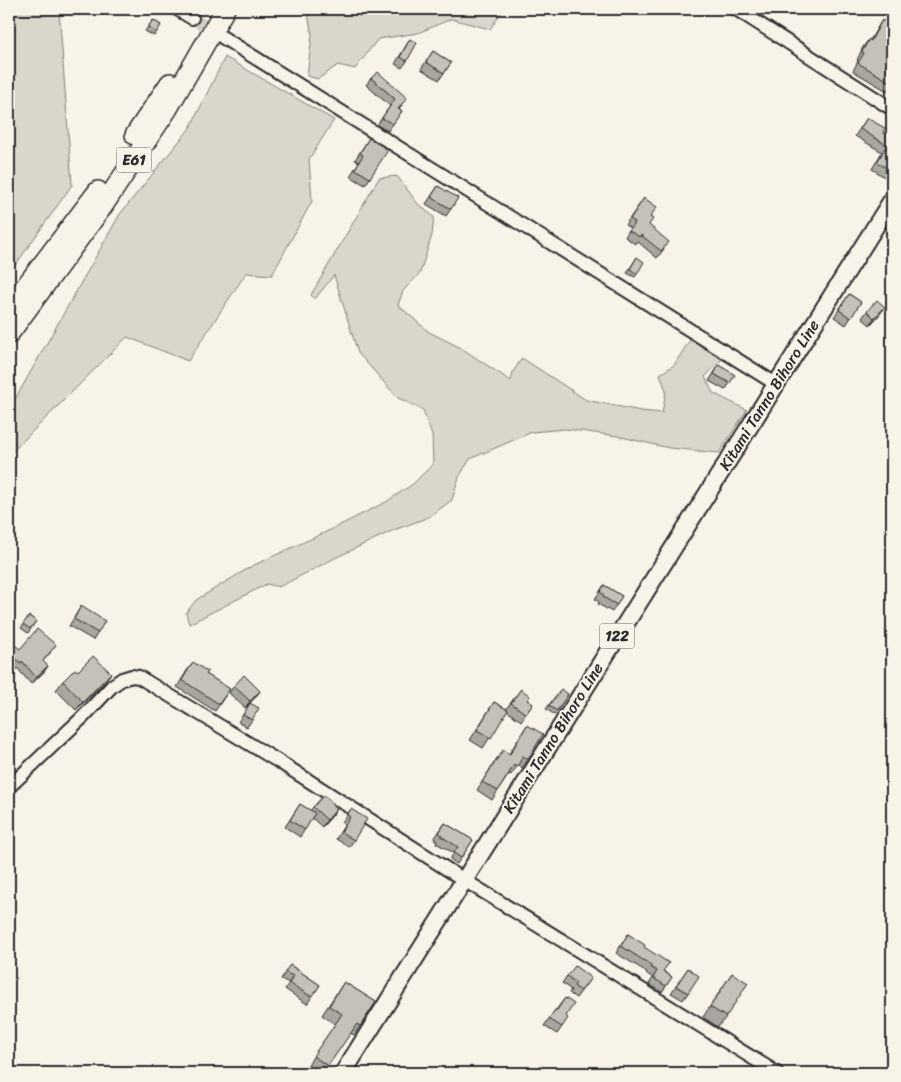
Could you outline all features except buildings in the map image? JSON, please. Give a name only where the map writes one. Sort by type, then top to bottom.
[{"type":"highway","name":"E61","points":[[9,334],[27,298],[219,9]]},
{"type":"highway","name":"E61","points":[[9,308],[27,298],[103,206],[167,110],[224,9]]},
{"type":"main road","name":"Kitami Tanno Bihoro Line","points":[[343,1073],[892,200]]},
{"type":"street","points":[[177,9],[192,18]]},
{"type":"street","points":[[736,9],[892,109]]},
{"type":"street","points":[[222,37],[776,384]]},
{"type":"street","points":[[9,787],[84,716],[112,686],[122,679],[132,676],[139,677],[281,763],[464,880],[778,1073]]},
{"type":"shaded area","points":[[9,9],[59,9],[72,185],[9,274]]},
{"type":"shaded area","points":[[307,9],[504,9],[490,29],[451,19],[418,33],[378,39],[355,69],[338,65],[318,79],[307,76],[312,35]]},
{"type":"shaded area","points":[[225,57],[334,120],[309,159],[312,201],[272,275],[246,273],[188,361],[127,337],[9,455],[9,410],[120,214],[190,128]]},
{"type":"shaded area","points":[[397,176],[418,204],[434,217],[432,235],[420,273],[403,291],[398,305],[429,332],[461,348],[511,381],[513,372],[522,358],[586,400],[641,411],[662,413],[666,391],[660,374],[674,365],[690,340],[724,357],[705,377],[713,393],[747,410],[719,453],[669,448],[617,436],[565,429],[532,432],[470,459],[459,477],[452,500],[429,517],[394,530],[279,587],[267,584],[189,624],[186,613],[196,600],[252,566],[386,502],[413,484],[433,464],[432,436],[423,410],[398,398],[358,353],[334,275],[315,299],[311,295],[379,178]]},
{"type":"tunnel","points":[[192,18],[218,34]]}]
